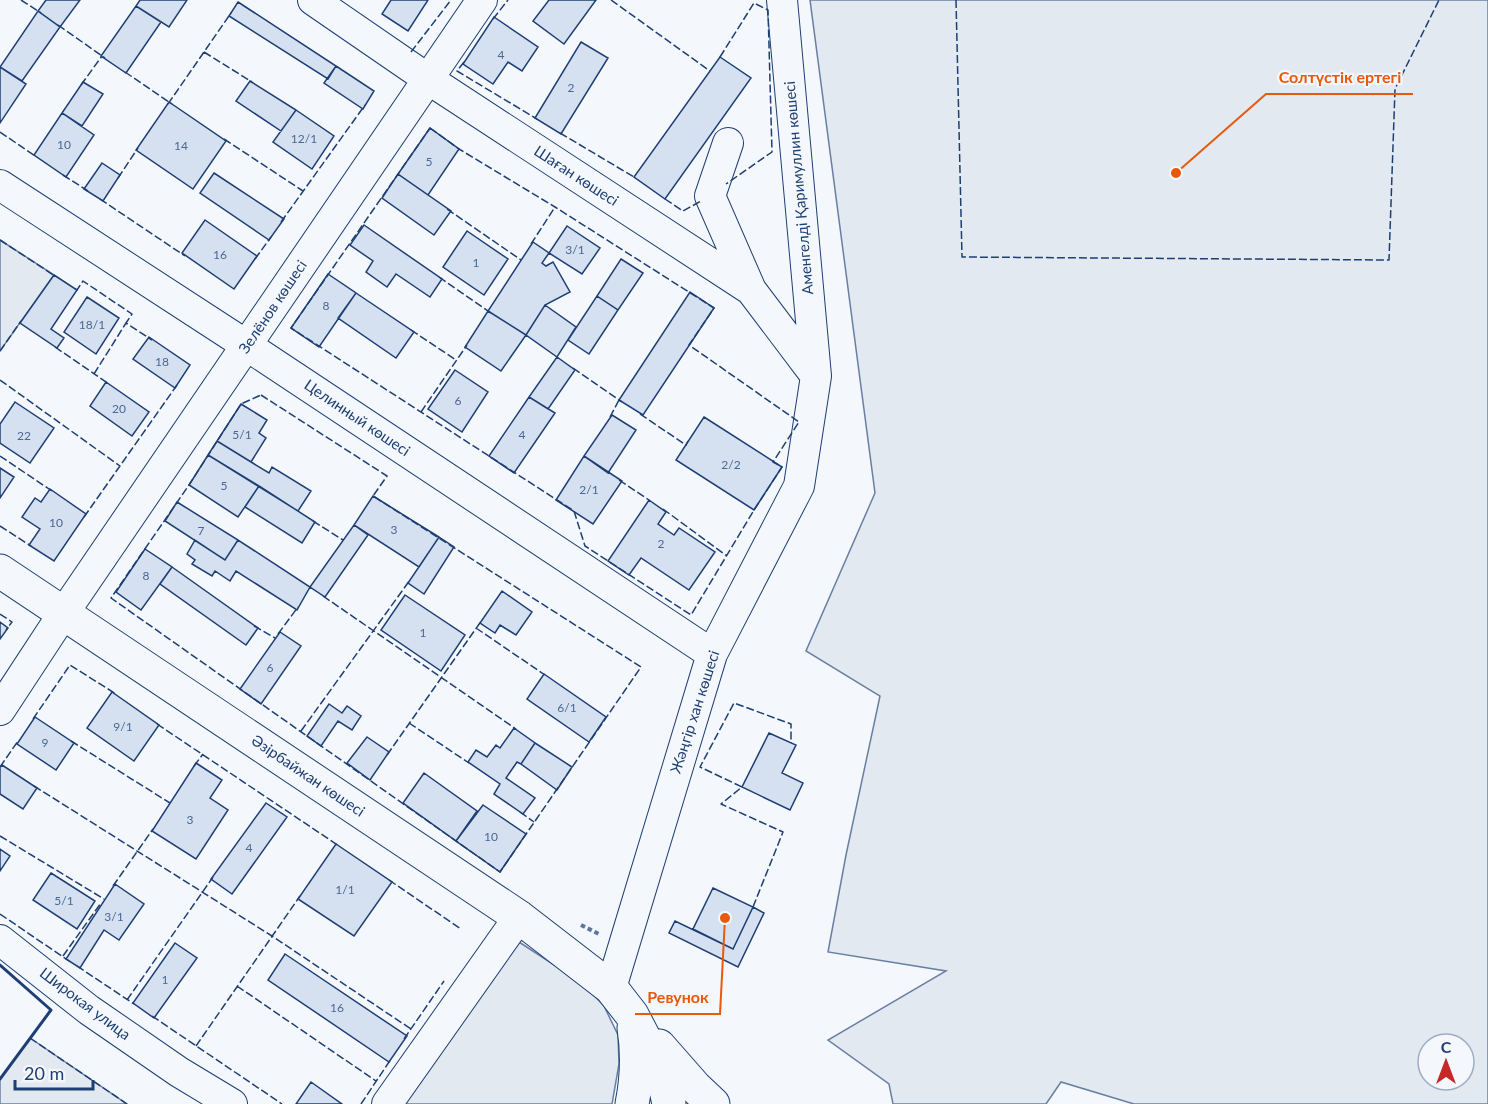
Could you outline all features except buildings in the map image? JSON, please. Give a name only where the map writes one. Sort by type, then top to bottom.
[{"type":"main road","name":"Әзірбайжан көшесі","points":[[0,571],[519,917],[611,988],[632,1015]]},
{"type":"main road","points":[[632,1015],[637,1071],[632,1104]]},
{"type":"main road","points":[[632,1015],[655,1059],[665,1085],[669,1104]]},
{"type":"main road","points":[[632,1015],[713,1104]]},
{"type":"street","name":"Шаған көшесі","points":[[313,0],[428,79],[752,291],[816,376]]},
{"type":"street","name":"Зелёнов көшесі","points":[[0,710],[482,0]]},
{"type":"street","name":"Аменгелді Қаримуллин көшесі","points":[[782,0],[816,376]]},
{"type":"street","points":[[728,143],[710,196],[752,291]]},
{"type":"street","name":"Целинный көшесі","points":[[0,185],[712,654]]},
{"type":"street","name":"Жәңгір хан көшесі","points":[[611,988],[712,654],[798,486],[816,376]]},
{"type":"street","points":[[387,1104],[519,917]]},
{"type":"street","name":"Широкая улица","points":[[0,940],[89,1010],[179,1072],[232,1104]]},
{"type":"shaded area","points":[[810,0],[1488,0],[1488,1104],[1134,1104],[1061,1082],[1046,1104],[893,1104],[889,1084],[828,1040],[946,971],[828,952],[880,696],[806,651],[875,493]]},
{"type":"shaded area","points":[[0,240],[54,275],[0,351]]},
{"type":"shaded area","points":[[519,942],[582,983],[604,1006],[618,1035],[619,1064],[612,1104],[401,1104]]},
{"type":"shaded area","points":[[30,1038],[127,1104],[0,1104],[0,1079]]},
{"type":"fence","points":[[21,0],[41,13]]},
{"type":"fence","points":[[411,52],[451,0]]},
{"type":"fence","points":[[493,19],[508,0]]},
{"type":"fence","points":[[611,0],[710,71]]},
{"type":"fence","points":[[956,0],[962,257],[1389,260],[1395,89],[1439,0]]},
{"type":"fence","points":[[720,57],[754,3],[768,10],[772,152],[726,184]]},
{"type":"fence","points":[[168,104],[231,13]]},
{"type":"fence","points":[[58,25],[105,58]]},
{"type":"fence","points":[[204,52],[252,82]]},
{"type":"fence","points":[[81,85],[102,56]]},
{"type":"fence","points":[[464,62],[457,71],[537,119]]},
{"type":"fence","points":[[125,72],[172,104]]},
{"type":"fence","points":[[281,222],[365,105]]},
{"type":"fence","points":[[430,128],[459,149],[714,308],[689,345],[799,422],[773,462],[782,467],[691,615],[585,546],[574,511],[291,328],[430,128]]},
{"type":"fence","points":[[0,132],[35,156]]},
{"type":"fence","points":[[560,133],[634,177]]},
{"type":"fence","points":[[224,139],[303,191]]},
{"type":"fence","points":[[118,178],[138,148]]},
{"type":"fence","points":[[63,175],[88,191]]},
{"type":"fence","points":[[100,199],[185,256]]},
{"type":"fence","points":[[665,199],[683,211],[701,201]]},
{"type":"fence","points":[[531,244],[555,207]]},
{"type":"fence","points":[[447,209],[521,260]]},
{"type":"fence","points":[[255,259],[271,237]]},
{"type":"fence","points":[[0,240],[55,276]]},
{"type":"fence","points":[[439,277],[491,313]]},
{"type":"fence","points":[[75,289],[77,290],[83,281],[132,314],[126,323],[152,340]]},
{"type":"fence","points":[[0,351],[21,321]]},
{"type":"fence","points":[[94,374],[126,323]]},
{"type":"fence","points":[[411,330],[456,360]]},
{"type":"fence","points":[[421,412],[467,345]]},
{"type":"fence","points":[[55,347],[109,384]]},
{"type":"fence","points":[[573,368],[622,402]]},
{"type":"fence","points":[[0,380],[120,466]]},
{"type":"fence","points":[[84,517],[177,385]]},
{"type":"fence","points":[[261,395],[387,476],[373,496],[641,667],[500,872],[111,598],[189,485],[241,404],[261,395]]},
{"type":"fence","points":[[610,417],[619,400]]},
{"type":"fence","points":[[640,414],[686,445],[688,441]]},
{"type":"fence","points":[[0,456],[52,491]]},
{"type":"fence","points":[[619,480],[649,500]]},
{"type":"fence","points":[[663,509],[727,556]]},
{"type":"fence","points":[[313,521],[343,540]]},
{"type":"fence","points":[[0,526],[31,546]]},
{"type":"fence","points":[[301,731],[410,580]]},
{"type":"fence","points":[[323,596],[516,729]]},
{"type":"fence","points":[[278,634],[298,607]]},
{"type":"fence","points":[[0,614],[12,622],[6,630]]},
{"type":"fence","points":[[387,755],[482,620]]},
{"type":"fence","points":[[254,626],[275,638]]},
{"type":"fence","points":[[476,628],[545,675]]},
{"type":"fence","points":[[33,719],[70,665],[116,694]]},
{"type":"fence","points":[[753,907],[783,832],[721,804],[742,787],[700,767],[734,703],[791,724],[791,743]]},
{"type":"fence","points":[[409,723],[469,763]]},
{"type":"fence","points":[[157,724],[339,846]]},
{"type":"fence","points":[[0,767],[18,741]]},
{"type":"fence","points":[[71,741],[170,803]]},
{"type":"fence","points":[[194,766],[203,754]]},
{"type":"fence","points":[[34,786],[272,936],[411,1029]]},
{"type":"fence","points":[[520,812],[534,822]]},
{"type":"fence","points":[[113,886],[153,829]]},
{"type":"fence","points":[[0,836],[104,899]]},
{"type":"fence","points":[[127,1000],[213,877]]},
{"type":"fence","points":[[389,880],[461,929]]},
{"type":"fence","points":[[196,1046],[300,896]]},
{"type":"fence","points":[[63,956],[101,903]]},
{"type":"fence","points":[[0,914],[69,961]]},
{"type":"fence","points":[[77,966],[134,1004]]},
{"type":"fence","points":[[404,1039],[444,981]]},
{"type":"fence","points":[[237,986],[376,1081]]},
{"type":"fence","points":[[152,1016],[282,1104]]},
{"type":"fence","points":[[30,1038],[127,1104]]},
{"type":"fence","points":[[361,1104],[391,1059]]},
{"type":"wall","points":[[0,965],[51,1010],[0,1079]]},
{"type":"place","name":"Солтүстік ертегі","points":[[1176,173]]},
{"type":"place","name":"Ревунок","points":[[725,918]]}]
